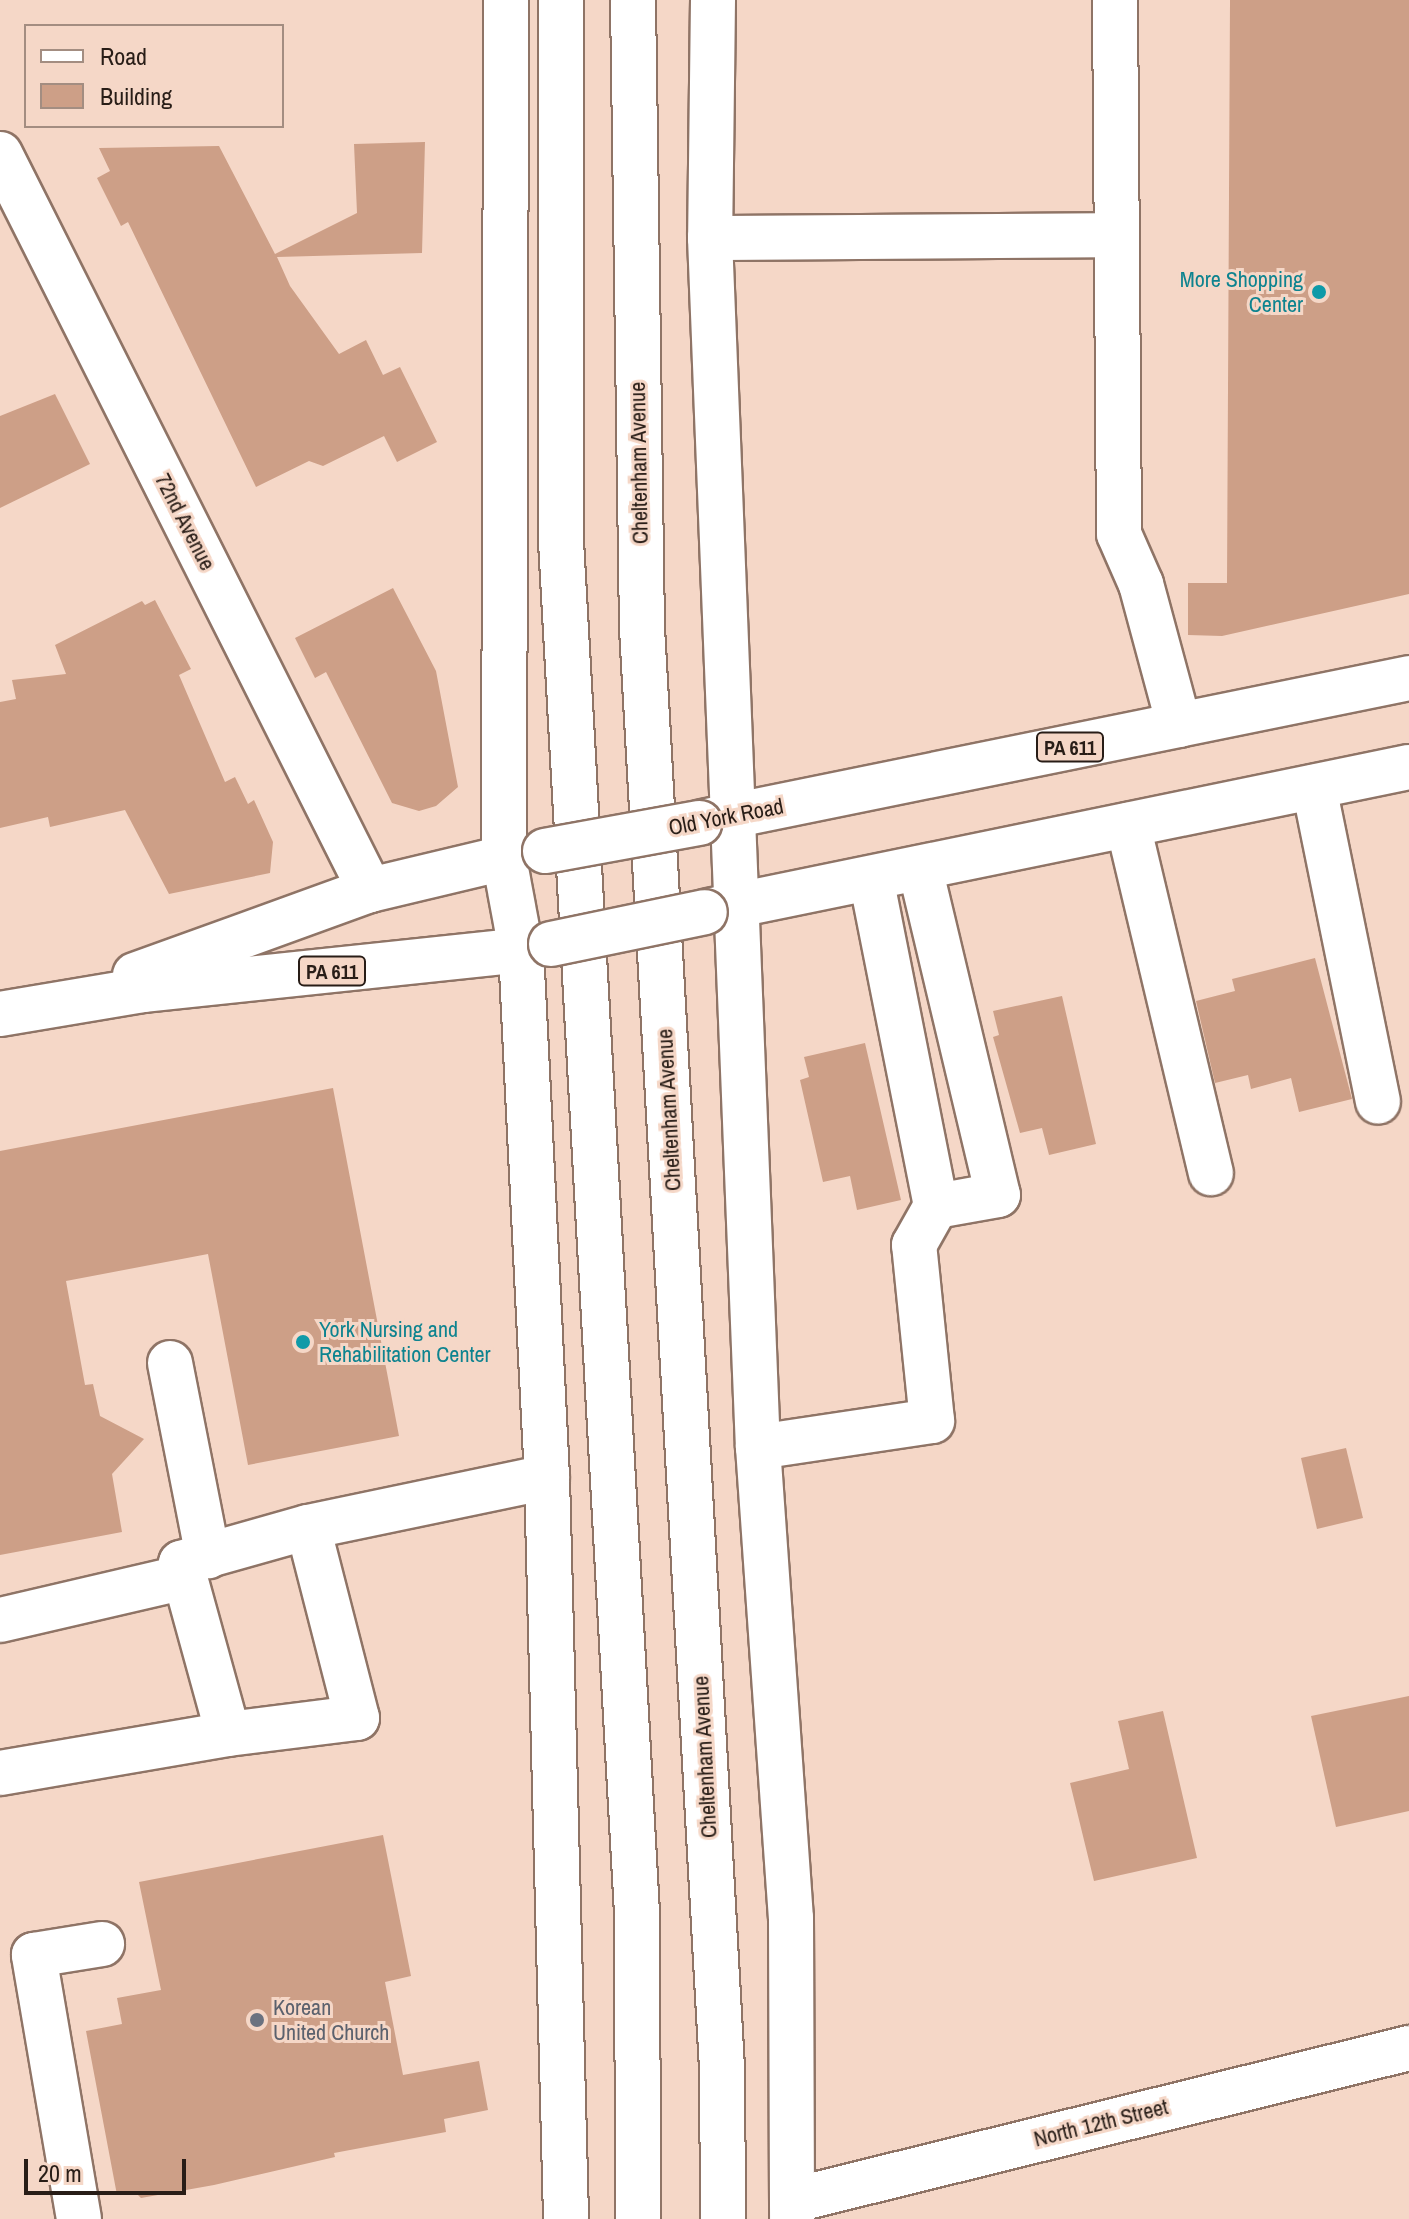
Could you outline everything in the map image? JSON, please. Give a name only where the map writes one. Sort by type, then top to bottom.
[{"type":"main road","points":[[506,0],[524,854],[536,947],[566,2219]]},
{"type":"main road","points":[[561,0],[561,541],[637,1915],[638,2219]]},
{"type":"main road","name":"Cheltenham Avenue","points":[[633,0],[642,628],[722,2069],[723,2219]]},
{"type":"main road","points":[[713,0],[710,238],[715,820],[791,1918],[793,2209]]},
{"type":"main road","points":[[1115,0],[1114,235],[1119,534],[1141,584],[1179,725]]},
{"type":"main road","name":"72nd Avenue","points":[[0,154],[370,890]]},
{"type":"main road","points":[[710,238],[1114,235]]},
{"type":"main road","name":"Old York Road","points":[[57,1003],[370,890],[524,854],[715,820],[1409,678]]},
{"type":"main road","name":"Old York Road","points":[[0,1014],[57,1003],[536,947],[1409,767]]},
{"type":"main road","points":[[1314,787],[1378,1102]]},
{"type":"main road","points":[[1128,825],[1211,1173]]},
{"type":"main road","points":[[920,868],[998,1195],[936,1206]]},
{"type":"main road","points":[[758,1447],[932,1421],[914,1245],[936,1206],[871,878]]},
{"type":"main road","points":[[170,1363],[196,1567],[228,1734]]},
{"type":"main road","points":[[0,1620],[196,1567],[308,1527],[547,1477]]},
{"type":"main road","points":[[0,1773],[228,1734],[357,1718],[308,1527]]},
{"type":"main road","points":[[79,2219],[17,1954],[102,1944]]},
{"type":"main road","name":"North 12th Street","points":[[793,2209],[1409,2048]]},
{"type":"building","name":"More Shopping Center","points":[[1230,0],[1409,0],[1409,594],[1222,636],[1188,635],[1188,583],[1227,583]]},
{"type":"building","points":[[425,142],[422,253],[277,257],[290,286],[339,354],[366,340],[383,375],[400,367],[437,442],[397,462],[384,436],[323,466],[309,461],[256,487],[128,222],[121,226],[97,178],[110,171],[99,148],[219,146],[275,254],[357,213],[354,144]]},
{"type":"building","points":[[55,394],[90,464],[0,508],[0,416]]},
{"type":"building","points":[[393,588],[436,671],[458,787],[436,806],[419,811],[392,803],[326,672],[315,678],[295,638]]},
{"type":"building","points":[[155,600],[191,669],[179,675],[225,782],[235,777],[248,804],[254,800],[273,842],[270,873],[169,894],[125,810],[50,827],[48,817],[0,828],[0,702],[16,699],[12,680],[66,674],[55,645],[142,601],[145,605]]},
{"type":"building","points":[[1315,958],[1352,1099],[1299,1112],[1291,1078],[1251,1089],[1248,1075],[1215,1083],[1196,1001],[1235,991],[1232,979]]},
{"type":"building","points":[[1062,996],[1096,1144],[1049,1155],[1042,1128],[1020,1133],[993,1037],[999,1035],[993,1011]]},
{"type":"building","points":[[865,1043],[901,1200],[857,1210],[850,1176],[823,1182],[800,1080],[809,1077],[804,1057]]},
{"type":"building","name":"York Nursing and Rehabilitation Center","points":[[333,1088],[399,1436],[248,1465],[208,1254],[66,1281],[85,1385],[93,1384],[100,1416],[144,1439],[112,1474],[122,1532],[0,1555],[0,1151]]},
{"type":"building","points":[[1346,1448],[1363,1518],[1317,1529],[1301,1458]]},
{"type":"building","points":[[1409,1696],[1409,1811],[1336,1827],[1311,1716]]},
{"type":"building","points":[[1163,1711],[1197,1858],[1094,1881],[1070,1783],[1129,1769],[1118,1721]]},
{"type":"building","name":"Korean United Church","points":[[383,1835],[411,1976],[385,1982],[403,2075],[479,2061],[488,2110],[444,2119],[446,2132],[334,2153],[335,2157],[214,2185],[141,2198],[134,2191],[117,2195],[86,2031],[122,2024],[117,1998],[161,1990],[139,1882]]},
{"type":"place","name":"More Shopping Center","points":[[1319,292]]},
{"type":"place","name":"York Nursing and Rehabilitation Center","points":[[303,1342]]},
{"type":"place","name":"Korean United Church","points":[[257,2020]]}]
